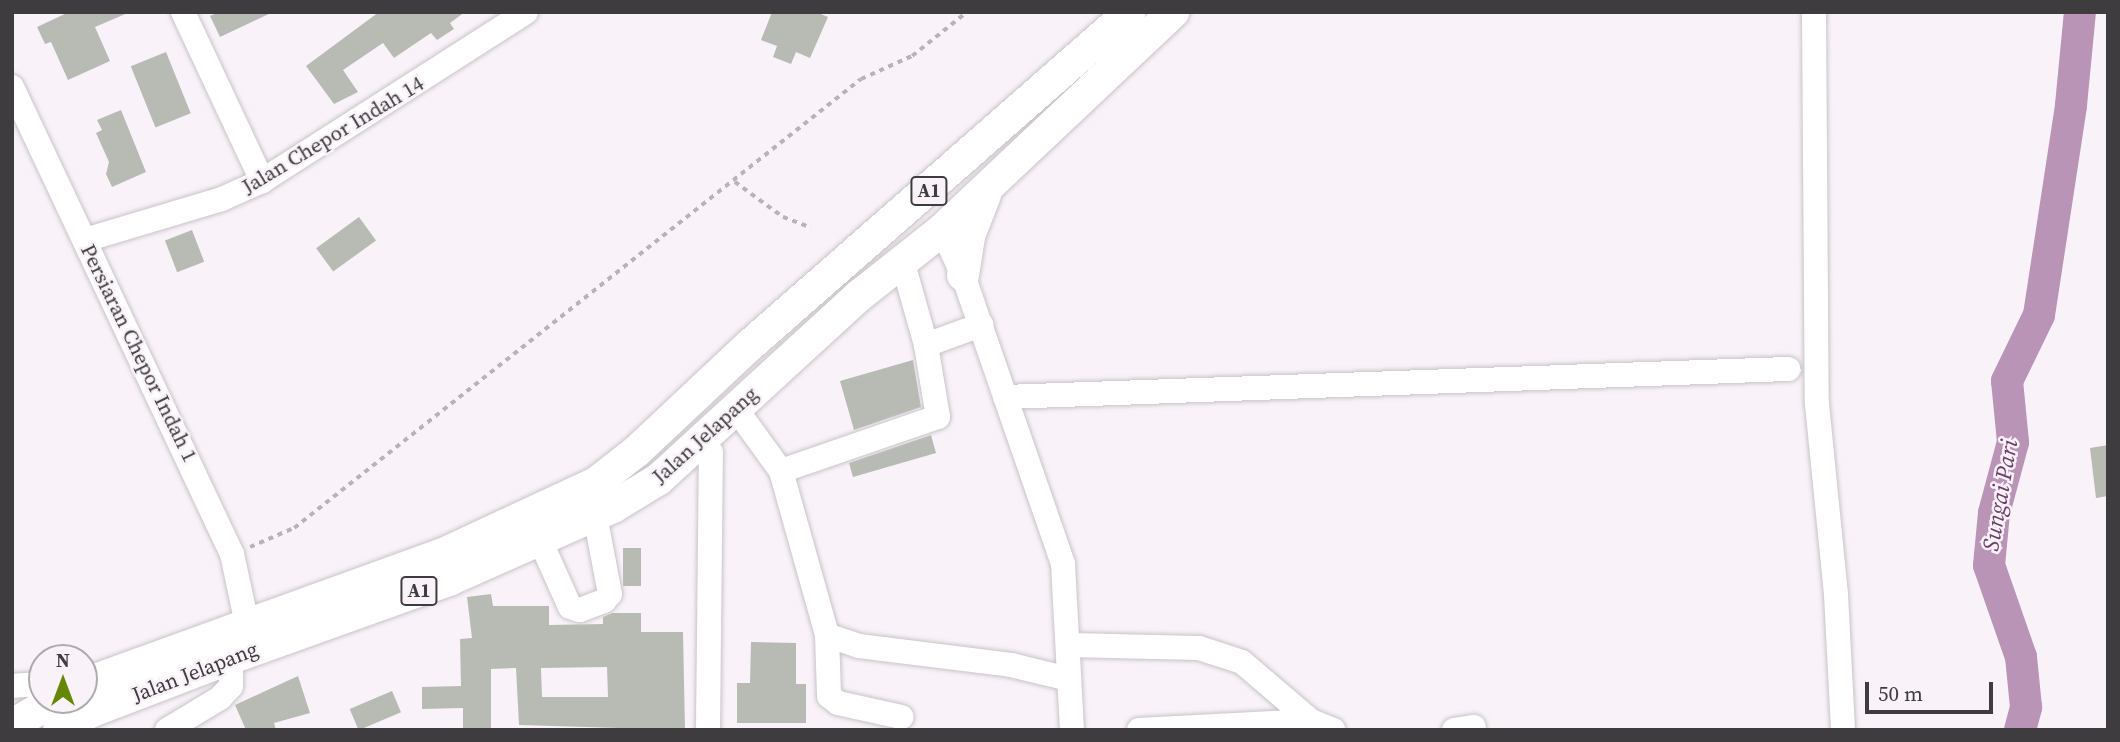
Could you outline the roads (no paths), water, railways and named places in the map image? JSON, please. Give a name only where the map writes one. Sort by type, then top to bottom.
[{"type":"main road","name":"Jalan Jelapang","points":[[59,730],[92,712],[231,657],[449,580],[595,515],[659,479],[746,409],[905,258],[942,230],[1173,12]]},
{"type":"main road","name":"A1","points":[[881,232],[946,176],[1116,17]]},
{"type":"main road","points":[[881,232],[942,230],[936,203],[946,176]]},
{"type":"main road","points":[[905,258],[963,274],[969,236],[988,187]]},
{"type":"main road","name":"Jalan Jelapang","points":[[98,679],[441,555],[596,483],[637,452],[727,369],[750,345],[750,322],[805,272],[849,260],[881,232]]},
{"type":"main road","points":[[659,479],[711,452],[746,409],[744,377],[727,369]]},
{"type":"main road","points":[[12,725],[31,714]]},
{"type":"street","points":[[183,12],[262,181]]},
{"type":"street","name":"Jalan Chepor Indah 14","points":[[85,240],[222,199],[262,181],[526,12]]},
{"type":"street","points":[[1814,12],[1817,404],[1836,595],[1843,730]]},
{"type":"street","name":"Persiaran Chepor Indah 1","points":[[12,87],[232,554],[247,624]]},
{"type":"street","points":[[942,230],[963,274],[1063,564],[1072,730]]},
{"type":"street","points":[[781,471],[939,417],[926,345],[905,258]]},
{"type":"street","points":[[926,345],[981,325]]},
{"type":"street","points":[[1005,397],[1788,369]]},
{"type":"street","points":[[746,409],[781,471],[827,635],[829,696],[838,703],[901,717]]},
{"type":"street","points":[[708,730],[711,452]]},
{"type":"street","points":[[540,540],[570,607],[580,610],[604,601],[610,594],[595,515]]},
{"type":"street","points":[[827,635],[859,646],[1011,665],[1069,679]]},
{"type":"street","points":[[1069,645],[1210,652],[1242,662],[1322,725]]},
{"type":"street","points":[[167,730],[220,698],[231,686],[231,657]]},
{"type":"street","points":[[1139,730],[1322,725]]},
{"type":"waterway","name":"Sungai Pari","points":[[2020,730],[2026,707],[2021,657],[1989,565],[1994,513],[2013,442],[2007,381],[2039,315],[2071,105],[2080,12]]}]
